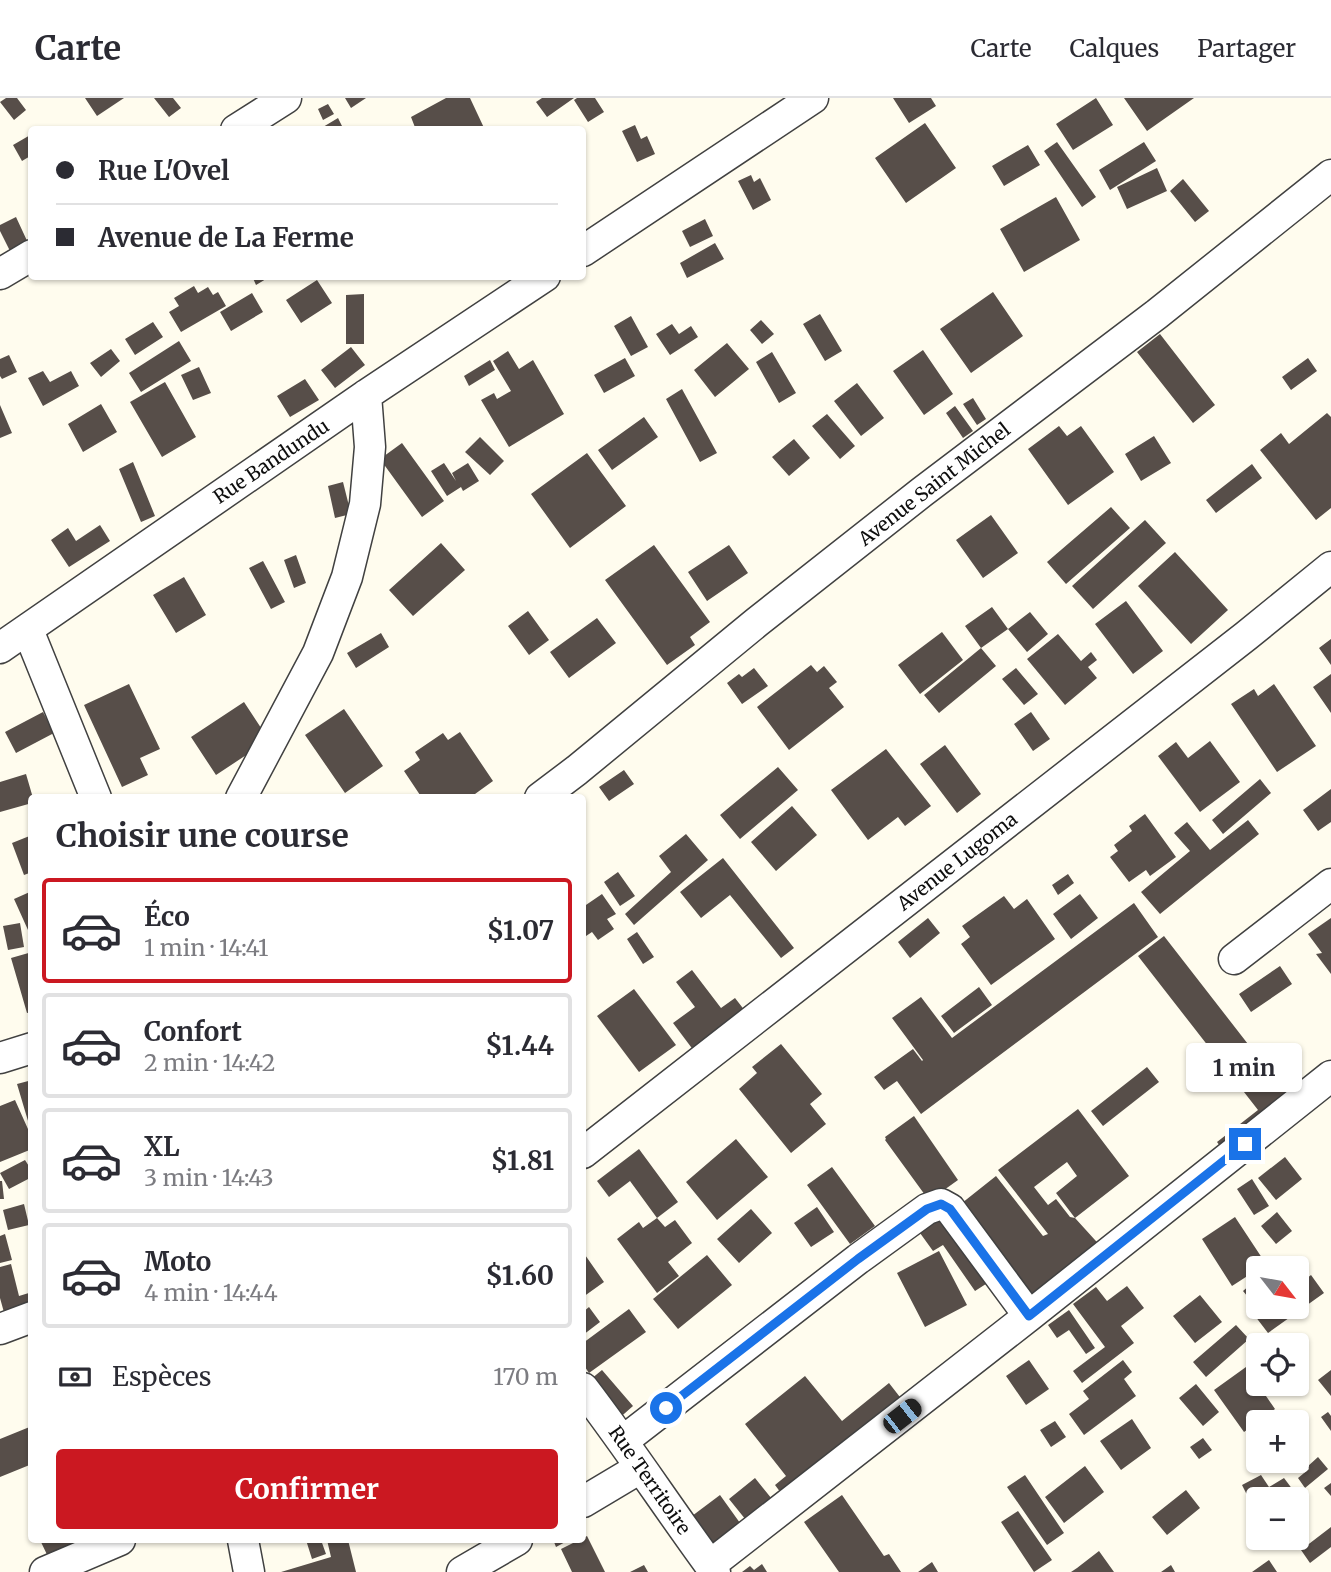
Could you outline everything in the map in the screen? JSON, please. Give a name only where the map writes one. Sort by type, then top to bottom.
[{"type":"street","points":[[242,126],[286,98]]},
{"type":"street","points":[[586,249],[813,98]]},
{"type":"street","name":"Avenue Saint Michel","points":[[545,794],[788,598],[1157,314],[1331,175]]},
{"type":"street","points":[[0,274],[28,257]]},
{"type":"street","name":"Rue Bandundu","points":[[0,649],[366,395],[539,280]]},
{"type":"street","points":[[243,794],[318,653],[347,577],[365,504],[370,447],[366,395]]},
{"type":"street","name":"Avenue Lugoma","points":[[586,1151],[1247,636],[1331,567]]},
{"type":"street","points":[[28,629],[94,794]]},
{"type":"street","points":[[1234,959],[1331,884]]},
{"type":"street","points":[[0,1058],[28,1049]]},
{"type":"street","points":[[713,1568],[1331,1076]]},
{"type":"street","points":[[623,1441],[858,1259],[927,1209],[941,1204],[950,1209],[1029,1316]]},
{"type":"street","points":[[0,1329],[28,1318]]},
{"type":"street","name":"Rue Territoire","points":[[586,1392],[713,1568]]},
{"type":"street","points":[[586,1500],[640,1468]]},
{"type":"street","points":[[45,1572],[113,1543]]},
{"type":"street","points":[[244,1543],[249,1572]]},
{"type":"street","points":[[462,1572],[512,1543]]},
{"type":"building","points":[[6,98],[17,98],[26,110],[14,120],[0,102]]},
{"type":"building","points":[[85,98],[124,98],[97,116]]},
{"type":"building","points":[[154,98],[173,98],[181,108],[169,117]]},
{"type":"building","points":[[345,98],[366,98],[351,108]]},
{"type":"building","points":[[446,98],[470,98],[483,126],[414,126],[411,117]]},
{"type":"building","points":[[542,98],[574,98],[547,117],[536,102]]},
{"type":"building","points":[[595,98],[604,112],[588,122],[574,100]]},
{"type":"building","points":[[893,98],[931,98],[936,106],[909,123]]},
{"type":"building","points":[[1096,98],[1113,125],[1073,150],[1056,124]]},
{"type":"building","points":[[1124,98],[1194,98],[1147,131]]},
{"type":"building","points":[[328,104],[334,114],[323,120],[318,109]]},
{"type":"building","points":[[338,118],[342,126],[325,126]]},
{"type":"building","points":[[925,123],[956,168],[906,203],[875,158]]},
{"type":"building","points":[[635,125],[641,139],[647,136],[655,154],[637,162],[622,131]]},
{"type":"building","points":[[28,136],[28,157],[22,161],[13,145]]},
{"type":"building","points":[[1057,142],[1096,197],[1082,207],[1044,151]]},
{"type":"building","points":[[1144,142],[1156,161],[1110,190],[1099,170]]},
{"type":"building","points":[[1028,145],[1040,165],[1004,186],[992,166]]},
{"type":"building","points":[[1157,168],[1167,191],[1127,209],[1117,187]]},
{"type":"building","points":[[751,175],[754,182],[760,178],[771,200],[753,210],[738,181]]},
{"type":"building","points":[[1183,179],[1209,211],[1195,222],[1170,191]]},
{"type":"building","points":[[1056,197],[1080,240],[1024,272],[1000,229]]},
{"type":"building","points":[[16,217],[28,245],[11,253],[0,231],[0,225]]},
{"type":"building","points":[[705,219],[713,236],[690,247],[682,231]]},
{"type":"building","points":[[715,243],[724,259],[687,278],[680,263]]},
{"type":"building","points":[[317,280],[332,303],[301,323],[286,300]]},
{"type":"building","points":[[194,286],[198,293],[208,287],[213,295],[218,292],[226,306],[181,332],[169,312],[179,306],[174,298]]},
{"type":"building","points":[[993,292],[1023,336],[971,373],[940,329]]},
{"type":"building","points":[[252,293],[263,312],[231,331],[220,312]]},
{"type":"building","points":[[364,294],[364,344],[346,344],[346,295]]},
{"type":"building","points":[[820,314],[842,351],[825,361],[803,324]]},
{"type":"building","points":[[631,316],[648,347],[631,356],[614,326]]},
{"type":"building","points":[[761,320],[774,334],[762,344],[750,330]]},
{"type":"building","points":[[153,322],[163,337],[135,355],[125,339]]},
{"type":"building","points":[[672,324],[679,334],[691,326],[698,337],[670,355],[656,334]]},
{"type":"building","points":[[1160,334],[1215,405],[1193,423],[1137,352]]},
{"type":"building","points":[[179,341],[191,361],[141,392],[129,373]]},
{"type":"building","points":[[727,343],[749,369],[715,397],[694,370]]},
{"type":"building","points":[[351,347],[365,365],[335,388],[321,370]]},
{"type":"building","points":[[111,349],[120,361],[101,377],[90,363]]},
{"type":"building","points":[[923,350],[953,394],[924,415],[893,371]]},
{"type":"building","points":[[508,351],[519,369],[533,360],[564,414],[509,447],[481,400],[494,393],[497,399],[511,391],[493,361]]},
{"type":"building","points":[[772,352],[796,393],[779,403],[756,362]]},
{"type":"building","points":[[9,355],[17,372],[2,379],[0,359]]},
{"type":"building","points":[[625,358],[635,376],[604,393],[594,375]]},
{"type":"building","points":[[1308,358],[1317,371],[1291,390],[1282,377]]},
{"type":"building","points":[[490,360],[495,370],[469,386],[464,376]]},
{"type":"building","points":[[199,367],[211,393],[193,400],[181,375]]},
{"type":"building","points":[[43,371],[50,382],[71,371],[79,386],[43,406],[28,378]]},
{"type":"building","points":[[305,379],[319,400],[290,417],[277,396]]},
{"type":"building","points":[[165,382],[196,437],[162,457],[130,402]]},
{"type":"building","points":[[857,383],[884,418],[861,436],[834,401]]},
{"type":"building","points":[[682,389],[717,453],[700,462],[666,399]]},
{"type":"building","points":[[973,398],[986,419],[977,425],[963,404]]},
{"type":"building","points":[[101,404],[117,432],[83,452],[68,424]]},
{"type":"building","points":[[0,405],[12,433],[0,438]]},
{"type":"building","points":[[955,406],[973,431],[963,438],[946,413]]},
{"type":"building","points":[[1327,413],[1331,417],[1331,508],[1316,520],[1260,450],[1281,433],[1289,444]]},
{"type":"building","points":[[827,414],[855,446],[840,459],[812,426]]},
{"type":"building","points":[[644,417],[658,437],[612,470],[598,450]]},
{"type":"building","points":[[1059,426],[1067,436],[1081,426],[1114,472],[1068,505],[1028,449]]},
{"type":"building","points":[[1154,436],[1171,463],[1141,481],[1125,454]]},
{"type":"building","points":[[480,437],[504,461],[490,475],[465,452]]},
{"type":"building","points":[[794,439],[810,458],[789,476],[772,457]]},
{"type":"building","points":[[402,443],[444,501],[422,517],[380,459]]},
{"type":"building","points":[[587,453],[626,506],[570,548],[531,494]]},
{"type":"building","points":[[133,462],[155,516],[141,522],[119,469]]},
{"type":"building","points":[[444,463],[456,481],[452,473],[468,463],[479,481],[463,491],[461,487],[447,496],[431,471]]},
{"type":"building","points":[[1252,464],[1262,478],[1216,513],[1206,500]]},
{"type":"building","points":[[343,482],[351,514],[335,518],[328,486]]},
{"type":"building","points":[[1111,507],[1130,528],[1066,584],[1047,562]]},
{"type":"building","points":[[991,515],[1018,553],[983,578],[956,540]]},
{"type":"building","points":[[1145,520],[1166,543],[1093,609],[1072,586]]},
{"type":"building","points":[[100,525],[110,541],[69,567],[51,540],[68,528],[76,541]]},
{"type":"building","points":[[441,543],[465,570],[413,616],[389,590]]},
{"type":"building","points":[[654,545],[710,622],[690,637],[695,645],[667,665],[605,580]]},
{"type":"building","points":[[729,545],[748,573],[707,601],[688,572]]},
{"type":"building","points":[[1175,552],[1228,610],[1191,644],[1138,586]]},
{"type":"building","points":[[296,555],[306,583],[294,588],[284,560]]},
{"type":"building","points":[[263,561],[285,602],[271,609],[249,568]]},
{"type":"building","points":[[184,577],[206,615],[176,633],[153,595]]},
{"type":"building","points":[[1126,601],[1163,651],[1133,674],[1095,624]]},
{"type":"building","points":[[992,607],[1008,629],[981,648],[965,626]]},
{"type":"building","points":[[528,611],[549,640],[529,655],[508,626]]},
{"type":"building","points":[[1030,612],[1048,634],[1027,652],[1008,629]]},
{"type":"building","points":[[597,618],[616,643],[569,678],[550,652]]},
{"type":"building","points":[[942,632],[963,660],[920,694],[898,665]]},
{"type":"building","points":[[381,633],[389,647],[356,668],[347,653]]},
{"type":"building","points":[[1058,634],[1081,661],[1091,652],[1097,660],[1088,667],[1097,678],[1065,705],[1027,659]]},
{"type":"building","points":[[1331,639],[1331,665],[1319,648]]},
{"type":"building","points":[[981,648],[996,666],[939,713],[924,695]]},
{"type":"building","points":[[811,665],[817,672],[824,666],[837,682],[829,688],[844,707],[789,750],[757,707]]},
{"type":"building","points":[[754,668],[768,686],[742,704],[727,683]]},
{"type":"building","points":[[1016,668],[1038,694],[1024,705],[1002,679]]},
{"type":"building","points":[[1331,674],[1331,713],[1313,687]]},
{"type":"building","points":[[129,684],[160,749],[140,758],[148,775],[122,787],[84,705]]},
{"type":"building","points":[[1274,684],[1316,746],[1277,772],[1231,704],[1254,689],[1258,696]]},
{"type":"building","points":[[244,702],[269,740],[216,775],[191,737]]},
{"type":"building","points":[[344,709],[383,766],[345,793],[305,735]]},
{"type":"building","points":[[43,712],[54,733],[16,753],[5,732]]},
{"type":"building","points":[[1031,712],[1050,739],[1033,751],[1014,724]]},
{"type":"building","points":[[460,732],[493,781],[475,794],[419,794],[404,771],[420,760],[415,752],[443,733],[448,740]]},
{"type":"building","points":[[1210,741],[1240,782],[1200,812],[1158,756],[1176,742],[1188,758]]},
{"type":"building","points":[[945,745],[981,794],[957,813],[920,764]]},
{"type":"building","points":[[886,749],[931,806],[905,826],[898,817],[868,840],[831,790]]},
{"type":"building","points":[[778,767],[798,790],[740,839],[720,815]]},
{"type":"building","points":[[624,770],[634,784],[609,801],[599,787]]},
{"type":"building","points":[[26,774],[32,794],[28,794],[28,804],[0,812],[0,782]]},
{"type":"building","points":[[1260,779],[1271,793],[1223,834],[1212,820]]},
{"type":"building","points":[[1331,789],[1331,822],[1318,831],[1303,810]]},
{"type":"building","points":[[792,806],[817,835],[776,871],[751,842]]},
{"type":"building","points":[[1145,814],[1176,857],[1150,876],[1146,870],[1129,882],[1110,857],[1118,851],[1114,845],[1132,831],[1129,826]]},
{"type":"building","points":[[1248,820],[1259,834],[1160,914],[1141,892],[1190,851],[1174,833],[1187,822],[1210,850]]},
{"type":"building","points":[[686,834],[708,860],[634,925],[625,914],[671,872],[659,856]]},
{"type":"building","points":[[28,837],[28,874],[24,875],[12,843]]},
{"type":"building","points":[[723,858],[794,948],[781,958],[730,895],[701,918],[680,892]]},
{"type":"building","points":[[618,872],[635,896],[620,906],[604,882]]},
{"type":"building","points":[[1068,874],[1074,883],[1058,895],[1052,885]]},
{"type":"building","points":[[28,893],[28,930],[14,899]]},
{"type":"building","points":[[602,894],[616,914],[607,919],[614,929],[598,940],[592,932],[586,936],[586,905]]},
{"type":"building","points":[[1080,894],[1098,918],[1071,939],[1053,914]]},
{"type":"building","points":[[1004,896],[1014,909],[1027,899],[1055,939],[991,985],[961,944],[970,937],[962,926]]},
{"type":"building","points":[[1134,903],[1158,937],[921,1114],[897,1081],[884,1090],[874,1077],[913,1049],[923,1060],[892,1018],[921,997],[952,1038]]},
{"type":"building","points":[[928,918],[940,933],[910,958],[898,942]]},
{"type":"building","points":[[1331,918],[1331,974],[1316,954],[1322,953],[1308,934]]},
{"type":"building","points":[[20,923],[24,947],[8,950],[3,926]]},
{"type":"building","points":[[637,932],[654,957],[643,964],[627,939]]},
{"type":"building","points":[[1164,936],[1293,1102],[1226,1154],[1217,1142],[1258,1110],[1138,956]]},
{"type":"building","points":[[28,953],[28,1013],[27,1013],[11,958]]},
{"type":"building","points":[[1280,966],[1292,984],[1251,1012],[1239,994]]},
{"type":"building","points":[[692,970],[721,1008],[735,998],[749,1016],[697,1055],[673,1023],[695,1007],[676,982]]},
{"type":"building","points":[[979,987],[992,1005],[954,1033],[941,1016]]},
{"type":"building","points":[[634,989],[676,1045],[639,1072],[597,1016]]},
{"type":"building","points":[[781,1044],[822,1094],[810,1104],[826,1124],[791,1153],[739,1089],[757,1073],[752,1067]]},
{"type":"building","points":[[1147,1067],[1159,1082],[1103,1126],[1091,1111]]},
{"type":"building","points":[[28,1081],[28,1121],[17,1084]]},
{"type":"building","points":[[15,1100],[28,1129],[28,1151],[0,1162],[0,1106]]},
{"type":"building","points":[[1078,1109],[1129,1176],[1075,1218],[1105,1251],[1035,1307],[1006,1271],[1009,1263],[962,1203],[996,1176],[1043,1236],[1048,1234],[998,1170]],"holes":[[[1067,1162],[1077,1176],[1056,1193],[1075,1218],[1070,1217],[1056,1199],[1048,1205],[1034,1187]]]},
{"type":"building","points":[[914,1116],[958,1180],[930,1200],[885,1140],[885,1137]]},
{"type":"building","points":[[736,1139],[768,1177],[717,1220],[686,1182]]},
{"type":"building","points":[[639,1149],[678,1202],[657,1218],[630,1181],[609,1197],[597,1181]]},
{"type":"building","points":[[1285,1157],[1302,1179],[1276,1200],[1258,1178]]},
{"type":"building","points":[[25,1160],[28,1165],[28,1179],[9,1189],[0,1173]]},
{"type":"building","points":[[832,1167],[875,1226],[850,1244],[807,1185]]},
{"type":"building","points":[[1252,1179],[1269,1206],[1254,1215],[1237,1189]]},
{"type":"building","points":[[2,1181],[4,1199],[0,1199]]},
{"type":"building","points":[[24,1204],[28,1225],[8,1230],[3,1210]]},
{"type":"building","points":[[817,1207],[834,1232],[811,1247],[794,1223]]},
{"type":"building","points":[[751,1209],[772,1233],[739,1263],[717,1239]]},
{"type":"building","points":[[1277,1212],[1292,1231],[1276,1244],[1261,1226]]},
{"type":"building","points":[[944,1216],[989,1282],[975,1291],[943,1245],[933,1251],[920,1233]]},
{"type":"building","points":[[1235,1217],[1261,1256],[1246,1256],[1246,1277],[1232,1286],[1202,1239]]},
{"type":"building","points":[[657,1218],[665,1227],[675,1220],[692,1243],[668,1262],[679,1276],[657,1293],[617,1239],[639,1222],[643,1228]]},
{"type":"building","points":[[5,1234],[12,1260],[0,1263],[0,1236]]},
{"type":"building","points":[[939,1251],[967,1305],[925,1327],[897,1273]]},
{"type":"building","points":[[707,1255],[732,1285],[678,1329],[653,1299]]},
{"type":"building","points":[[586,1256],[604,1282],[586,1295]]},
{"type":"building","points":[[11,1264],[19,1296],[28,1293],[28,1310],[5,1316],[0,1298],[0,1267]]},
{"type":"building","points":[[1311,1275],[1324,1293],[1309,1304]]},
{"type":"building","points":[[1127,1286],[1144,1308],[1121,1326],[1134,1343],[1082,1383],[1073,1371],[1105,1347],[1073,1304],[1096,1287],[1107,1301]]},
{"type":"building","points":[[1200,1295],[1222,1322],[1195,1343],[1173,1316]]},
{"type":"building","points":[[589,1307],[600,1322],[586,1333],[586,1310]]},
{"type":"building","points":[[629,1309],[646,1332],[589,1373],[586,1368],[586,1341]]},
{"type":"building","points":[[1069,1310],[1095,1348],[1086,1354],[1069,1330],[1057,1338],[1048,1325]]},
{"type":"building","points":[[1258,1320],[1286,1320],[1268,1333]]},
{"type":"building","points":[[1236,1325],[1246,1336],[1246,1342],[1206,1377],[1193,1362]]},
{"type":"building","points":[[1029,1360],[1049,1389],[1026,1405],[1006,1376]]},
{"type":"building","points":[[1123,1360],[1132,1372],[1124,1379],[1136,1396],[1084,1435],[1069,1414],[1089,1399],[1083,1391]]},
{"type":"building","points":[[1246,1367],[1246,1396],[1266,1396],[1275,1409],[1246,1410],[1244,1432],[1214,1390]]},
{"type":"building","points":[[602,1370],[633,1406],[616,1421],[586,1383]]},
{"type":"building","points":[[1331,1370],[1331,1396],[1318,1380]]},
{"type":"building","points":[[805,1376],[842,1421],[889,1383],[903,1401],[784,1497],[775,1485],[786,1476],[745,1424]]},
{"type":"building","points":[[1196,1384],[1219,1412],[1203,1426],[1179,1398]]},
{"type":"building","points":[[1328,1412],[1331,1416],[1331,1431],[1321,1417]]},
{"type":"building","points":[[1132,1419],[1151,1448],[1121,1470],[1100,1441]]},
{"type":"building","points":[[1055,1421],[1066,1437],[1051,1447],[1040,1430]]},
{"type":"building","points":[[28,1428],[28,1466],[0,1477],[0,1439]]},
{"type":"building","points":[[1203,1438],[1212,1450],[1199,1459],[1190,1447]]},
{"type":"building","points":[[1318,1457],[1328,1469],[1304,1487],[1298,1478],[1309,1473],[1309,1465]]},
{"type":"building","points":[[1085,1466],[1104,1492],[1064,1523],[1045,1497]]},
{"type":"building","points":[[1025,1475],[1064,1533],[1047,1545],[1007,1487]]},
{"type":"building","points":[[1261,1475],[1269,1487],[1246,1487],[1246,1493],[1242,1485]]},
{"type":"building","points":[[755,1478],[776,1504],[750,1525],[729,1499]]},
{"type":"building","points":[[1284,1478],[1291,1487],[1269,1487]]},
{"type":"building","points":[[1331,1483],[1331,1496],[1324,1488]]},
{"type":"building","points":[[1186,1490],[1200,1508],[1167,1535],[1152,1517]]},
{"type":"building","points":[[720,1495],[745,1530],[717,1551],[692,1516]]},
{"type":"building","points":[[842,1495],[884,1556],[889,1554],[901,1572],[839,1572],[804,1522]]},
{"type":"building","points":[[1018,1511],[1052,1560],[1034,1572],[1001,1522]]},
{"type":"building","points":[[1331,1527],[1331,1547],[1310,1563],[1301,1550],[1309,1550],[1309,1544]]},
{"type":"building","points":[[586,1536],[605,1572],[572,1572],[561,1549],[573,1543],[586,1543]]},
{"type":"building","points":[[41,1543],[74,1543],[76,1555],[52,1565]]},
{"type":"building","points":[[307,1543],[322,1543],[326,1554],[312,1559]]},
{"type":"building","points":[[328,1543],[349,1543],[356,1572],[281,1572],[331,1557]]},
{"type":"building","points":[[1099,1551],[1114,1572],[1071,1572],[1077,1568]]},
{"type":"building","points":[[1269,1560],[1277,1572],[1252,1572]]},
{"type":"building","points":[[932,1562],[938,1572],[918,1572]]},
{"type":"building","points":[[762,1564],[767,1572],[742,1572],[750,1566],[754,1570]]},
{"type":"building","points":[[644,1565],[648,1572],[630,1572]]},
{"type":"building","points":[[1171,1565],[1175,1572],[1161,1572]]},
{"type":"route","points":[[666,1408],[927,1209],[941,1204],[950,1209],[1029,1316],[1245,1144]]}]
